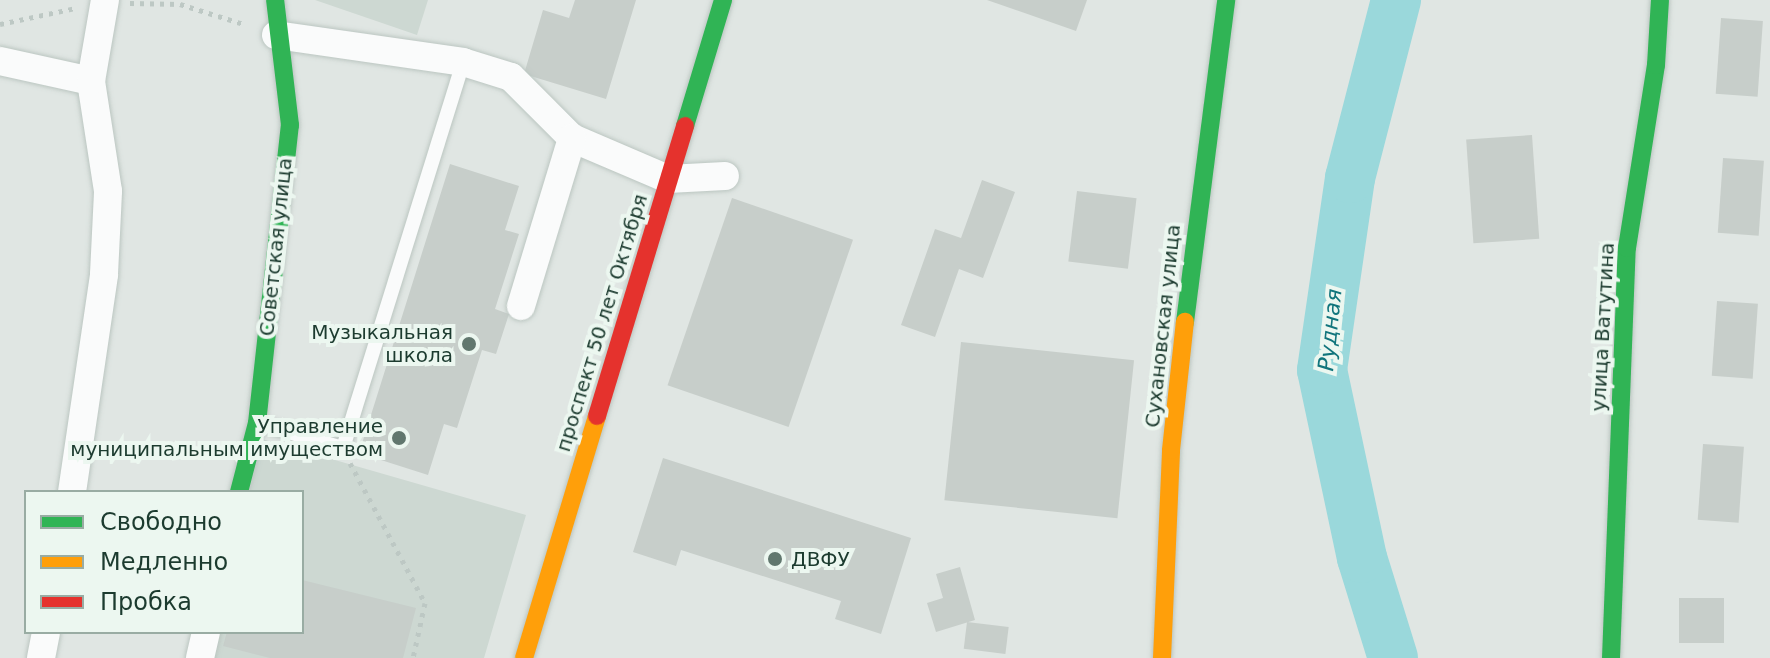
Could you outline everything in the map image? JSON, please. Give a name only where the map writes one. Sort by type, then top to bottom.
[{"type":"street","name":"Советская улица","points":[[240,490],[257,423],[290,125],[276,35],[275,0]]},
{"type":"street","name":"проспект 50 лет Октября","points":[[524,658],[723,0]]},
{"type":"street","name":"Сухановская улица","points":[[1162,658],[1171,450],[1209,103],[1226,0]]},
{"type":"street","name":"улица Ватутина","points":[[1611,658],[1627,248],[1656,65],[1660,0]]},
{"type":"street","points":[[72,490],[104,274],[108,191],[91,81],[105,1]]},
{"type":"street","points":[[276,35],[463,62],[511,77],[572,138],[668,179],[725,176]]},
{"type":"street","points":[[0,61],[91,81]]},
{"type":"street","points":[[521,306],[572,138]]},
{"type":"street","points":[[41,658],[46,634]]},
{"type":"street","points":[[200,658],[206,634]]},
{"type":"lane","points":[[257,423],[343,448],[463,62]]},
{"type":"path","points":[[0,24],[105,1],[180,4],[276,35]]},
{"type":"path","points":[[343,448],[425,603],[413,658]]},
{"type":"shaded area","points":[[315,0],[428,0],[417,35]]},
{"type":"shaded area","points":[[262,439],[526,515],[484,658],[209,658],[215,634],[304,634],[304,490],[249,490]]},
{"type":"building","points":[[575,0],[636,0],[606,99],[524,74],[543,10],[569,18]]},
{"type":"building","points":[[987,0],[1087,0],[1076,31]]},
{"type":"building","points":[[1721,18],[1763,21],[1758,97],[1716,94]]},
{"type":"building","points":[[1532,135],[1539,239],[1473,243],[1466,140]]},
{"type":"building","points":[[1723,158],[1764,161],[1759,236],[1718,233]]},
{"type":"building","points":[[450,164],[519,186],[505,230],[519,234],[495,309],[509,314],[496,354],[482,350],[457,428],[444,424],[428,475],[359,453]]},
{"type":"building","points":[[982,180],[1015,192],[983,278],[959,269],[935,337],[901,325],[935,229],[961,238]]},
{"type":"building","points":[[1077,191],[1137,198],[1128,269],[1068,261]]},
{"type":"building","points":[[732,198],[853,240],[789,427],[668,385]]},
{"type":"building","points":[[1717,301],[1758,304],[1753,379],[1712,376]]},
{"type":"building","points":[[961,342],[1134,360],[1117,518],[944,500]]},
{"type":"building","points":[[1703,444],[1744,447],[1739,523],[1698,520]]},
{"type":"building","points":[[663,458],[911,538],[881,634],[835,619],[841,601],[681,550],[676,566],[633,552]]},
{"type":"building","points":[[960,567],[975,620],[936,632],[927,603],[943,598],[936,574]]},
{"type":"building","points":[[304,580],[416,608],[403,658],[270,658],[223,646],[226,634],[304,634]]},
{"type":"building","points":[[1679,598],[1724,598],[1724,643],[1679,643]]},
{"type":"building","points":[[967,622],[1009,627],[1005,654],[964,649]]},
{"type":"waterway","name":"Рудная","points":[[1393,658],[1362,558],[1322,370],[1350,178],[1396,0]]},
{"type":"traffic: fast","points":[[240,490],[257,423],[290,125],[275,0]]},
{"type":"traffic: fast","points":[[685,126],[723,0]]},
{"type":"traffic: fast","points":[[1185,322],[1226,0]]},
{"type":"traffic: fast","points":[[1611,658],[1627,248],[1656,65],[1660,0]]},
{"type":"traffic: slow","points":[[1162,658],[1171,450],[1185,322]]},
{"type":"traffic: slow","points":[[524,658],[597,416]]},
{"type":"traffic: jam","points":[[597,416],[685,126]]},
{"type":"place","name":"Музыкальная школа","points":[[469,344]]},
{"type":"place","name":"Управление муниципальным имуществом","points":[[399,438]]},
{"type":"place","name":"ДВФУ","points":[[775,559]]}]
